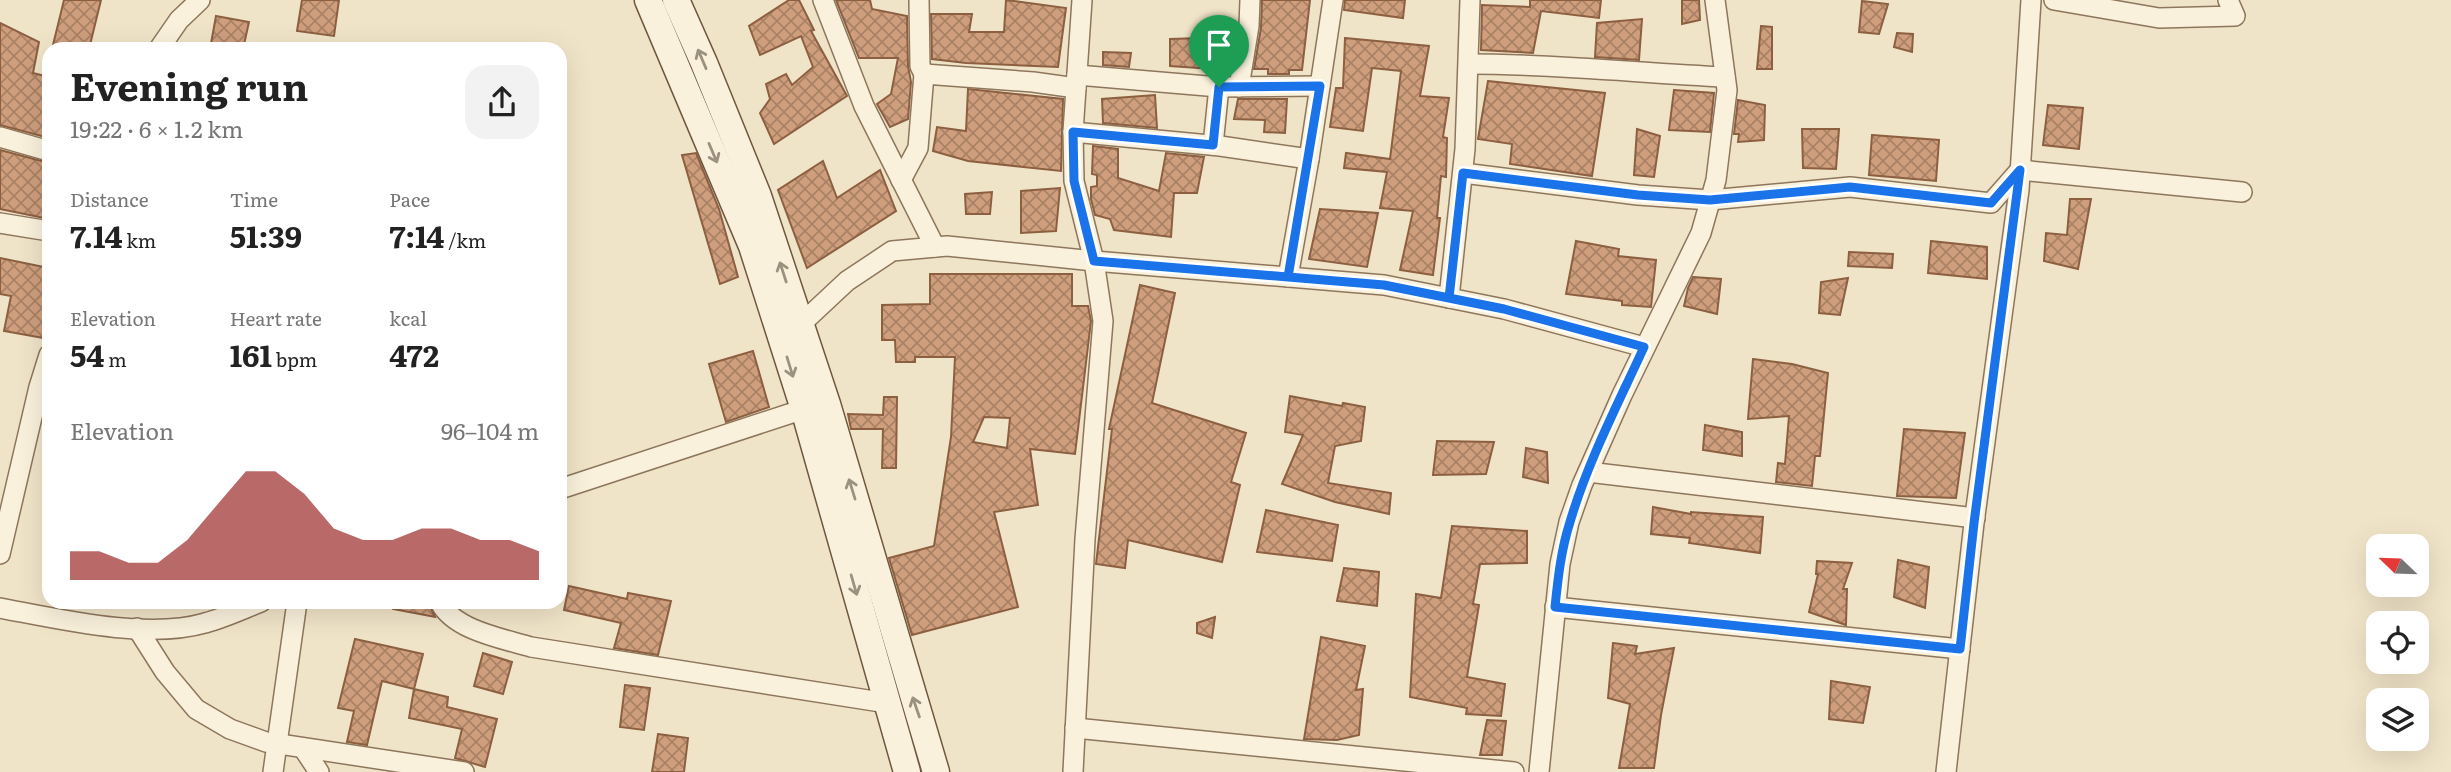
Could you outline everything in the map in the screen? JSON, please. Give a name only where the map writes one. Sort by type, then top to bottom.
[{"type":"main road","points":[[648,0],[752,246],[804,409],[907,772]]},
{"type":"main road","points":[[676,0],[758,196],[801,324],[936,772]]},
{"type":"street","points":[[164,42],[179,20],[200,0]]},
{"type":"street","points":[[823,0],[864,106],[935,247]]},
{"type":"street","points":[[901,180],[918,148],[924,74],[920,66],[919,0]]},
{"type":"street","points":[[1073,772],[1086,540],[1103,321],[1094,261],[1074,181],[1073,132],[1082,0]]},
{"type":"street","points":[[1239,87],[1249,26],[1250,0]]},
{"type":"street","points":[[1288,277],[1333,0]]},
{"type":"street","points":[[1449,298],[1463,173],[1470,0]]},
{"type":"street","points":[[1539,772],[1560,564],[1569,523],[1588,472],[1644,347],[1701,233],[1718,167],[1727,90],[1715,0]]},
{"type":"street","points":[[1946,772],[1975,518],[2020,170],[2031,0]]},
{"type":"street","points":[[2054,0],[2159,18],[2235,16],[2228,0]]},
{"type":"street","points":[[1469,64],[1530,64],[1725,77]]},
{"type":"street","points":[[924,74],[1033,82],[1219,87],[1320,86]]},
{"type":"street","points":[[1213,145],[1219,87]]},
{"type":"street","points":[[1073,132],[1213,145],[1309,159]]},
{"type":"street","points":[[0,137],[42,149]]},
{"type":"street","points":[[1463,173],[1638,195],[1710,200],[1850,187],[1991,203],[2020,170]]},
{"type":"street","points":[[2020,170],[2242,192]]},
{"type":"street","points":[[0,223],[42,231]]},
{"type":"street","points":[[801,324],[847,281],[892,251],[947,246],[1384,285],[1504,309],[1644,347]]},
{"type":"street","points":[[0,554],[42,377]]},
{"type":"street","points":[[567,487],[804,409]]},
{"type":"street","points":[[1588,472],[1975,518]]},
{"type":"street","points":[[1555,607],[1960,649]]},
{"type":"street","points":[[0,608],[53,618],[137,628],[204,624],[243,609]]},
{"type":"street","points":[[274,772],[296,609]]},
{"type":"street","points":[[444,609],[475,631],[531,647],[887,703]]},
{"type":"street","points":[[137,628],[165,672],[196,709],[230,729],[277,744],[464,772]]},
{"type":"street","points":[[1075,728],[1514,772]]},
{"type":"street","points":[[303,748],[319,772]]},
{"type":"building","points":[[64,0],[101,0],[91,42],[54,42]]},
{"type":"building","points":[[302,0],[339,0],[334,36],[297,31]]},
{"type":"building","points":[[789,0],[799,0],[814,30],[811,31],[847,96],[774,144],[760,113],[770,99],[766,84],[786,74],[792,85],[813,67],[801,36],[760,55],[749,26]]},
{"type":"building","points":[[836,0],[870,0],[872,9],[907,16],[911,82],[908,119],[890,127],[877,104],[891,94],[898,58],[859,58]]},
{"type":"building","points":[[1006,0],[1066,8],[1058,67],[932,59],[931,14],[972,14],[969,32],[1004,32]]},
{"type":"building","points":[[1262,0],[1310,0],[1302,70],[1289,70],[1289,74],[1268,74],[1268,69],[1254,69],[1261,28]]},
{"type":"building","points":[[1345,0],[1405,0],[1403,18],[1344,10]]},
{"type":"building","points":[[1530,0],[1601,0],[1599,18],[1541,11],[1533,53],[1481,50],[1482,5],[1530,7]]},
{"type":"building","points":[[1682,0],[1699,0],[1700,20],[1682,24]]},
{"type":"building","points":[[1862,1],[1888,4],[1879,34],[1859,32]]},
{"type":"building","points":[[216,16],[249,22],[245,42],[211,42]]},
{"type":"building","points":[[1642,19],[1639,60],[1595,57],[1597,23]]},
{"type":"building","points":[[0,23],[39,42],[33,73],[42,75],[42,136],[0,125]]},
{"type":"building","points":[[1761,26],[1772,27],[1772,69],[1757,69]]},
{"type":"building","points":[[1897,33],[1913,34],[1912,52],[1894,47]]},
{"type":"building","points":[[1201,38],[1204,46],[1214,49],[1212,69],[1170,66],[1170,39]]},
{"type":"building","points":[[1345,38],[1429,46],[1420,96],[1449,98],[1443,137],[1447,138],[1446,177],[1441,176],[1437,218],[1440,218],[1433,275],[1400,270],[1413,211],[1380,208],[1387,172],[1344,168],[1346,153],[1390,159],[1401,71],[1372,68],[1363,131],[1330,127],[1336,88],[1343,88]]},
{"type":"building","points":[[1103,52],[1131,53],[1129,67],[1103,65]]},
{"type":"building","points":[[1488,81],[1605,93],[1592,176],[1510,164],[1512,144],[1478,139]]},
{"type":"building","points":[[968,89],[1063,99],[1061,171],[968,161],[933,151],[937,127],[966,131]]},
{"type":"building","points":[[1674,90],[1714,93],[1710,132],[1669,130]]},
{"type":"building","points":[[1155,95],[1157,128],[1103,123],[1102,99]]},
{"type":"building","points":[[1238,99],[1287,99],[1285,133],[1264,132],[1265,120],[1234,119]]},
{"type":"building","points":[[1738,100],[1765,105],[1764,140],[1738,142],[1739,134],[1734,134]]},
{"type":"building","points":[[2048,105],[2083,108],[2079,149],[2043,145]]},
{"type":"building","points":[[1637,129],[1660,136],[1654,177],[1634,175]]},
{"type":"building","points":[[1802,129],[1839,129],[1836,169],[1803,168]]},
{"type":"building","points":[[1872,135],[1939,140],[1936,181],[1869,175]]},
{"type":"building","points":[[1093,146],[1118,149],[1118,178],[1159,191],[1166,153],[1204,157],[1197,193],[1174,193],[1171,237],[1114,230],[1110,219],[1095,215],[1091,199],[1091,187],[1097,186],[1097,175],[1092,174]]},
{"type":"building","points":[[0,150],[42,161],[42,218],[0,209]]},
{"type":"building","points":[[696,153],[719,209],[738,277],[720,284],[682,155]]},
{"type":"building","points":[[823,161],[837,198],[880,170],[896,211],[807,268],[778,190]]},
{"type":"building","points":[[1060,188],[1056,231],[1021,233],[1021,191]]},
{"type":"building","points":[[992,192],[990,214],[966,214],[965,194]]},
{"type":"building","points":[[2070,199],[2091,199],[2078,269],[2044,261],[2046,233],[2067,235]]},
{"type":"building","points":[[1320,209],[1378,213],[1367,267],[1309,259]]},
{"type":"building","points":[[1576,241],[1619,249],[1618,256],[1656,260],[1651,307],[1622,305],[1622,301],[1566,294]]},
{"type":"building","points":[[1931,241],[1987,247],[1987,279],[1928,273]]},
{"type":"building","points":[[1849,252],[1893,254],[1892,268],[1848,266]]},
{"type":"building","points":[[0,258],[42,267],[42,338],[4,331],[11,296],[0,294]]},
{"type":"building","points":[[930,274],[1072,274],[1072,306],[1088,306],[1091,321],[1075,454],[1030,449],[1038,505],[994,512],[1018,607],[912,635],[889,558],[934,546],[951,437],[955,357],[915,357],[915,362],[896,362],[895,340],[882,340],[882,305],[930,304]],"holes":[[[984,417],[1010,418],[1007,448],[973,442]]]},
{"type":"building","points":[[1693,277],[1721,279],[1717,314],[1684,306]]},
{"type":"building","points":[[1848,278],[1840,315],[1819,313],[1821,282]]},
{"type":"building","points":[[1140,285],[1175,293],[1152,403],[1246,433],[1231,482],[1240,485],[1222,562],[1128,540],[1125,568],[1096,564],[1112,429],[1109,429]]},
{"type":"building","points":[[753,351],[769,407],[726,422],[709,364]]},
{"type":"building","points":[[1753,359],[1792,364],[1828,373],[1820,456],[1815,456],[1812,486],[1776,482],[1778,463],[1785,464],[1789,416],[1748,419]]},
{"type":"building","points":[[1290,396],[1342,406],[1343,403],[1365,407],[1361,441],[1335,446],[1328,483],[1391,493],[1389,514],[1335,502],[1282,484],[1303,435],[1285,432]]},
{"type":"building","points":[[884,397],[897,397],[896,468],[882,468],[883,429],[851,429],[848,414],[883,415]]},
{"type":"building","points":[[1705,425],[1742,432],[1742,456],[1703,450]]},
{"type":"building","points":[[1904,429],[1965,433],[1956,498],[1897,496]]},
{"type":"building","points":[[1437,441],[1494,442],[1486,474],[1433,475]]},
{"type":"building","points":[[1526,448],[1547,452],[1548,483],[1523,477]]},
{"type":"building","points":[[1653,507],[1691,514],[1763,517],[1760,553],[1689,543],[1690,538],[1651,534]]},
{"type":"building","points":[[1266,510],[1338,525],[1332,561],[1257,552]]},
{"type":"building","points":[[1452,526],[1527,531],[1527,563],[1480,564],[1473,604],[1479,605],[1467,677],[1505,684],[1501,716],[1466,714],[1467,708],[1410,697],[1416,594],[1441,598]]},
{"type":"building","points":[[1898,560],[1929,567],[1925,608],[1894,597]]},
{"type":"building","points":[[1817,561],[1852,563],[1843,589],[1847,589],[1846,625],[1809,612],[1818,574]]},
{"type":"building","points":[[1344,568],[1379,572],[1377,606],[1337,601]]},
{"type":"building","points":[[569,586],[627,599],[628,593],[671,601],[658,655],[614,648],[621,623],[564,610],[567,609]]},
{"type":"building","points":[[393,609],[431,609],[435,617]]},
{"type":"building","points":[[1215,617],[1212,638],[1197,633],[1197,623]]},
{"type":"building","points":[[1321,637],[1365,646],[1356,690],[1363,689],[1359,735],[1337,740],[1304,739]]},
{"type":"building","points":[[355,639],[423,654],[414,689],[382,681],[367,745],[347,742],[354,711],[338,708]]},
{"type":"building","points":[[1613,643],[1637,646],[1635,654],[1674,648],[1654,768],[1619,768],[1630,704],[1608,698]]},
{"type":"building","points":[[483,653],[512,662],[503,694],[474,686]]},
{"type":"building","points":[[1831,681],[1870,687],[1863,723],[1829,719]]},
{"type":"building","points":[[625,685],[650,688],[644,730],[620,727]]},
{"type":"building","points":[[414,689],[448,697],[447,707],[497,719],[485,767],[455,758],[462,729],[409,718]]},
{"type":"building","points":[[1487,720],[1506,721],[1502,755],[1480,755]]},
{"type":"building","points":[[658,734],[688,738],[684,772],[652,772]]},
{"type":"route","points":[[1219,87],[1213,145],[1073,132],[1074,181],[1094,261],[1384,285],[1449,298],[1504,309],[1644,347],[1582,485],[1569,523],[1560,564],[1555,607],[1960,649],[2020,170],[1991,203],[1850,187],[1710,200],[1638,195],[1463,173],[1449,298],[1384,285],[1288,277],[1320,86],[1219,87]]}]
